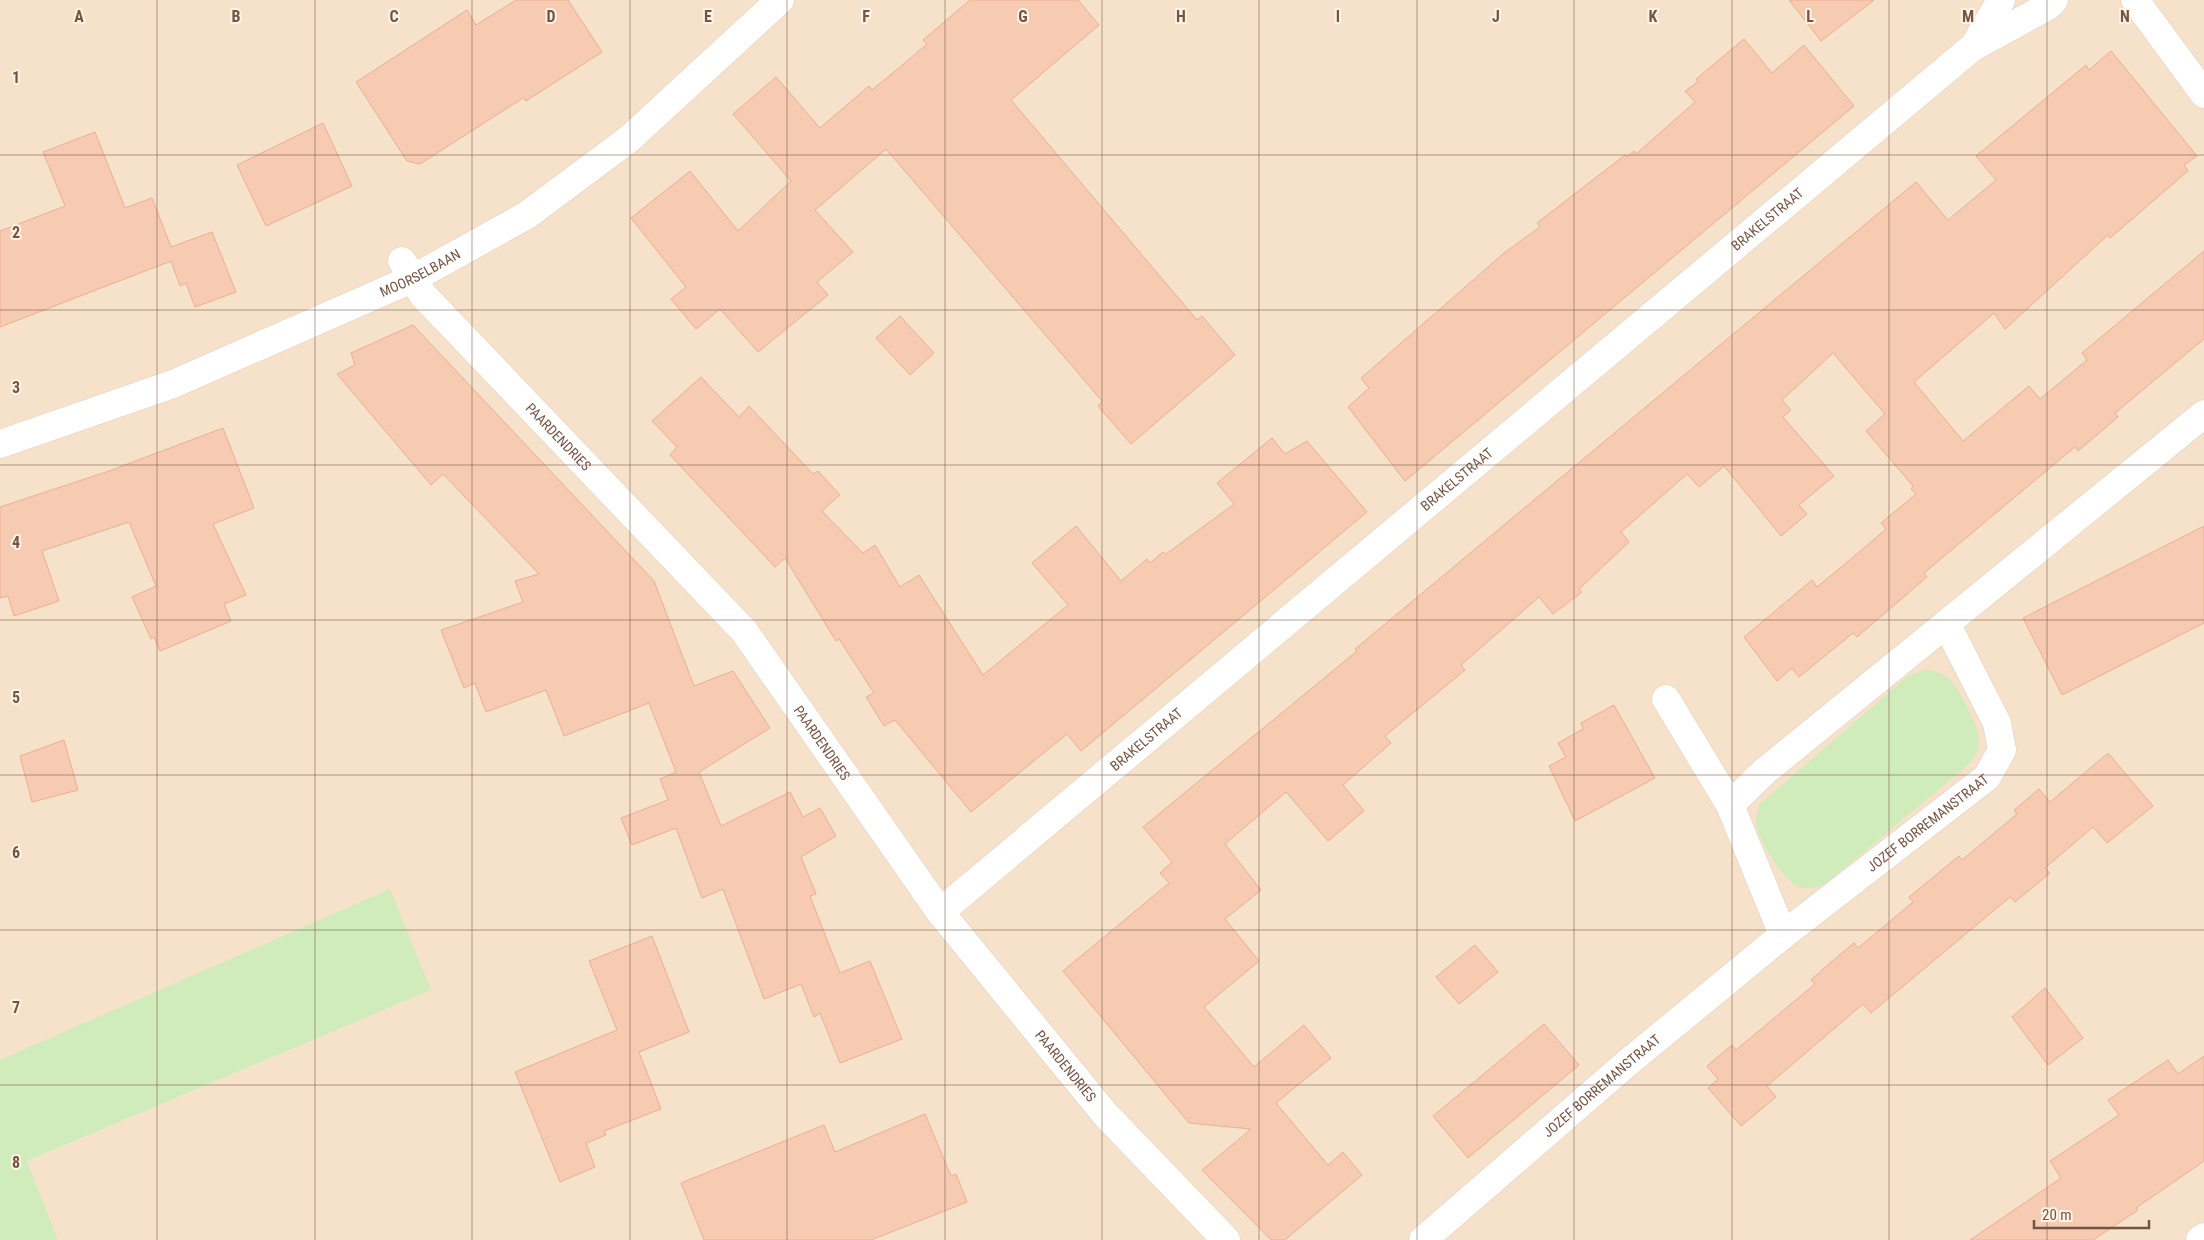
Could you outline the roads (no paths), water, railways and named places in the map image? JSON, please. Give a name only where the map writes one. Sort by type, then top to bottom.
[{"type":"street","name":"MOORSELBAAN","points":[[0,444],[173,384],[407,270],[527,215],[629,139],[780,0]]},
{"type":"street","name":"BRAKELSTRAAT","points":[[1974,46],[2001,0]]},
{"type":"street","name":"BRAKELSTRAAT","points":[[940,912],[1974,46],[2048,6],[2054,0]]},
{"type":"street","points":[[2135,0],[2204,94]]},
{"type":"street","name":"PAARDENDRIES","points":[[407,270],[423,295],[744,631],[940,912],[1105,1114],[1226,1240]]},
{"type":"street","points":[[1730,805],[1765,771],[1947,625],[2204,414]]},
{"type":"street","name":"JOZEF BORREMANSTRAAT","points":[[1423,1240],[1626,1064],[1783,935],[1987,777],[2002,750],[1997,723],[1947,625]]},
{"type":"street","points":[[1666,699],[1730,805],[1783,935]]},
{"type":"street","points":[[2200,1240],[2204,1237]]}]
